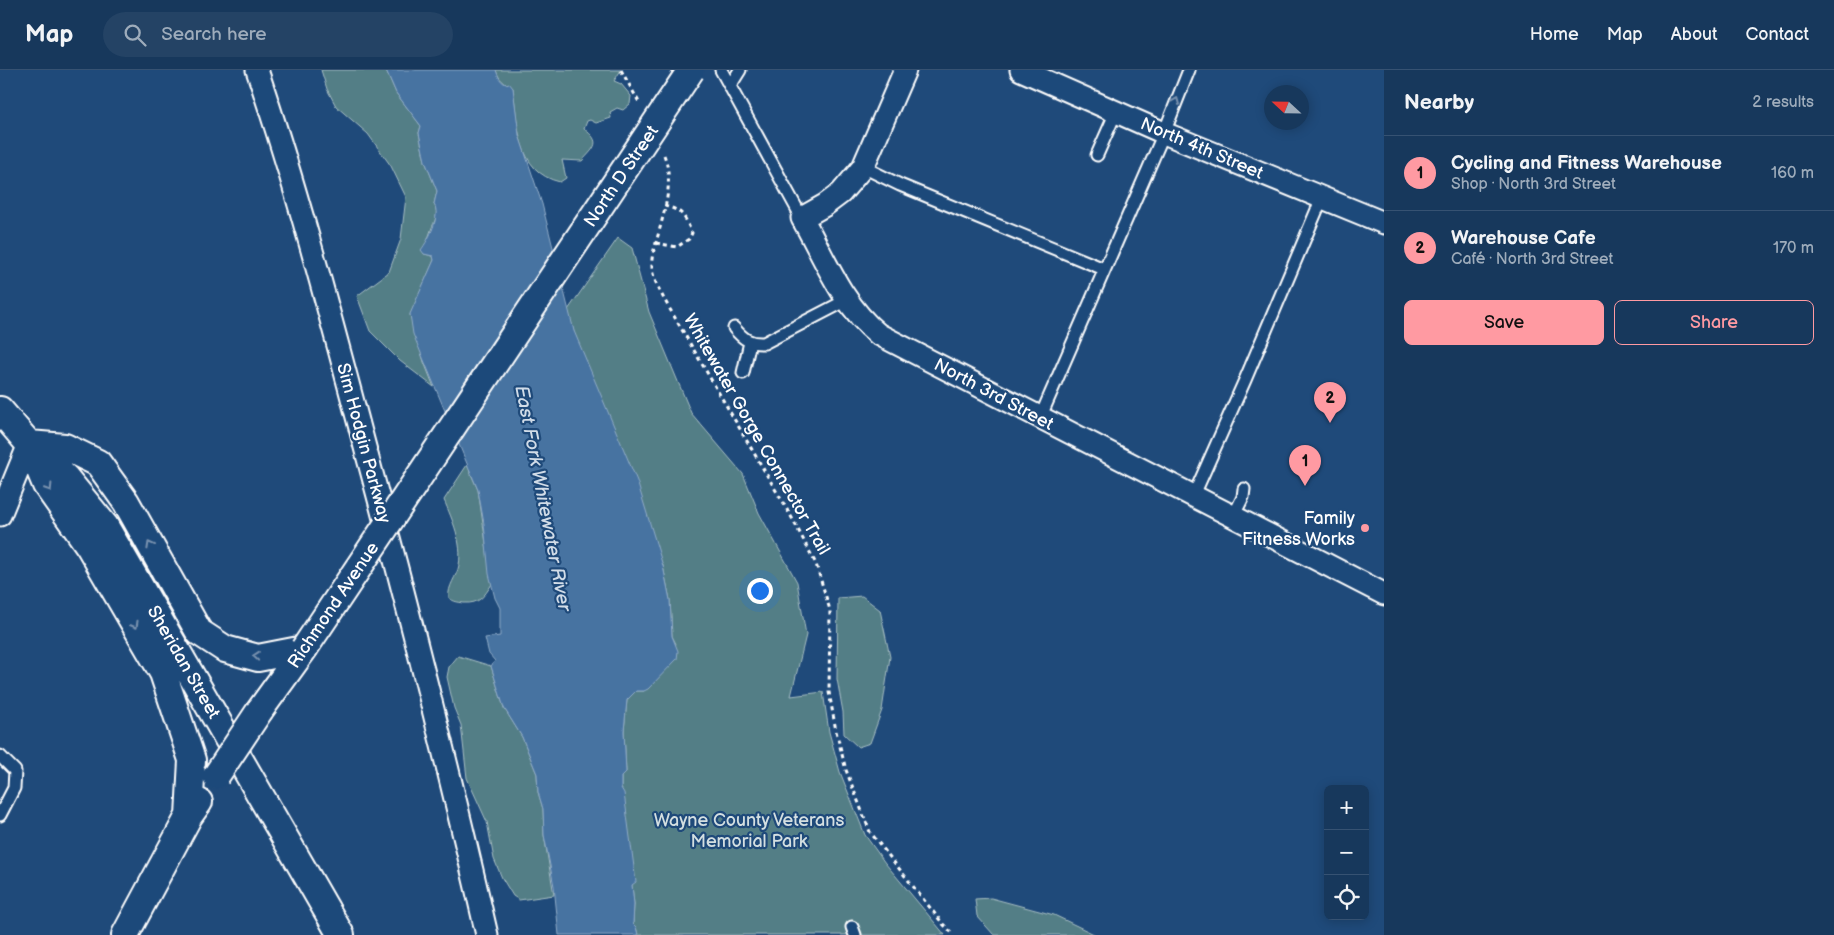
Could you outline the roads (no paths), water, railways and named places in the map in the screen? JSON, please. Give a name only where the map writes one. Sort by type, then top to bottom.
[{"type":"street","name":"Sim Hodgin Parkway","points":[[257,70],[282,147],[319,274],[408,609],[487,935]]},
{"type":"street","name":"North D Street","points":[[551,282],[691,70]]},
{"type":"street","points":[[802,218],[841,193],[863,167],[905,70]]},
{"type":"street","name":"North 4th Street","points":[[1021,70],[1164,133],[1384,223]]},
{"type":"street","name":"North 3rd Street","points":[[802,218],[847,300],[866,324],[878,334],[1384,594]]},
{"type":"street","name":"Richmond Avenue","points":[[125,935],[189,816],[260,710],[304,650],[551,282]]},
{"type":"street","name":"Sheridan Street","points":[[0,410],[29,444],[65,477],[105,526],[341,935]]},
{"type":"street","points":[[29,444],[64,448],[98,463],[126,502],[199,632],[225,650],[258,658],[304,650]]},
{"type":"street","points":[[0,515],[29,444]]},
{"type":"street","points":[[29,444],[46,485],[89,546],[164,673],[192,760],[189,816]]},
{"type":"lane","name":"North 3rd Street","points":[[721,70],[802,218]]},
{"type":"lane","points":[[730,86],[740,70]]},
{"type":"lane","points":[[1040,418],[1164,133],[1189,70]]},
{"type":"lane","points":[[1097,155],[1116,112]]},
{"type":"lane","points":[[863,167],[900,185],[1104,268]]},
{"type":"lane","points":[[1193,496],[1246,380],[1322,198]]},
{"type":"lane","points":[[734,328],[744,339],[750,342],[764,343],[847,300]]},
{"type":"lane","points":[[743,373],[750,342]]},
{"type":"lane","points":[[1234,517],[1243,498],[1244,489]]},
{"type":"lane","points":[[0,756],[15,771],[14,788],[0,815]]},
{"type":"water","name":"East Fork Whitewater River","points":[[386,70],[496,70],[498,77],[504,83],[509,83],[513,88],[519,135],[542,204],[574,331],[637,481],[663,566],[670,600],[672,636],[678,651],[677,659],[648,689],[636,691],[627,700],[624,731],[626,772],[621,777],[621,788],[624,793],[636,882],[632,885],[634,904],[633,924],[638,935],[559,935],[554,886],[544,835],[543,809],[538,792],[537,774],[522,737],[504,708],[491,666],[495,661],[489,654],[485,638],[500,636],[500,608],[495,598],[489,574],[484,524],[478,490],[413,334],[410,314],[434,260],[433,256],[424,254],[421,250],[435,221],[436,209],[434,204],[437,191],[425,161],[419,133],[421,126],[396,93]]},
{"type":"place","name":"Warehouse Cafe","points":[[1330,423]]},
{"type":"place","name":"Cycling and Fitness Warehouse","points":[[1305,486]]},
{"type":"place","name":"Family Fitness Works","points":[[1365,528]]},
{"type":"park label","name":"Wayne County Veterans Memorial Park","points":[[749,830]]}]
